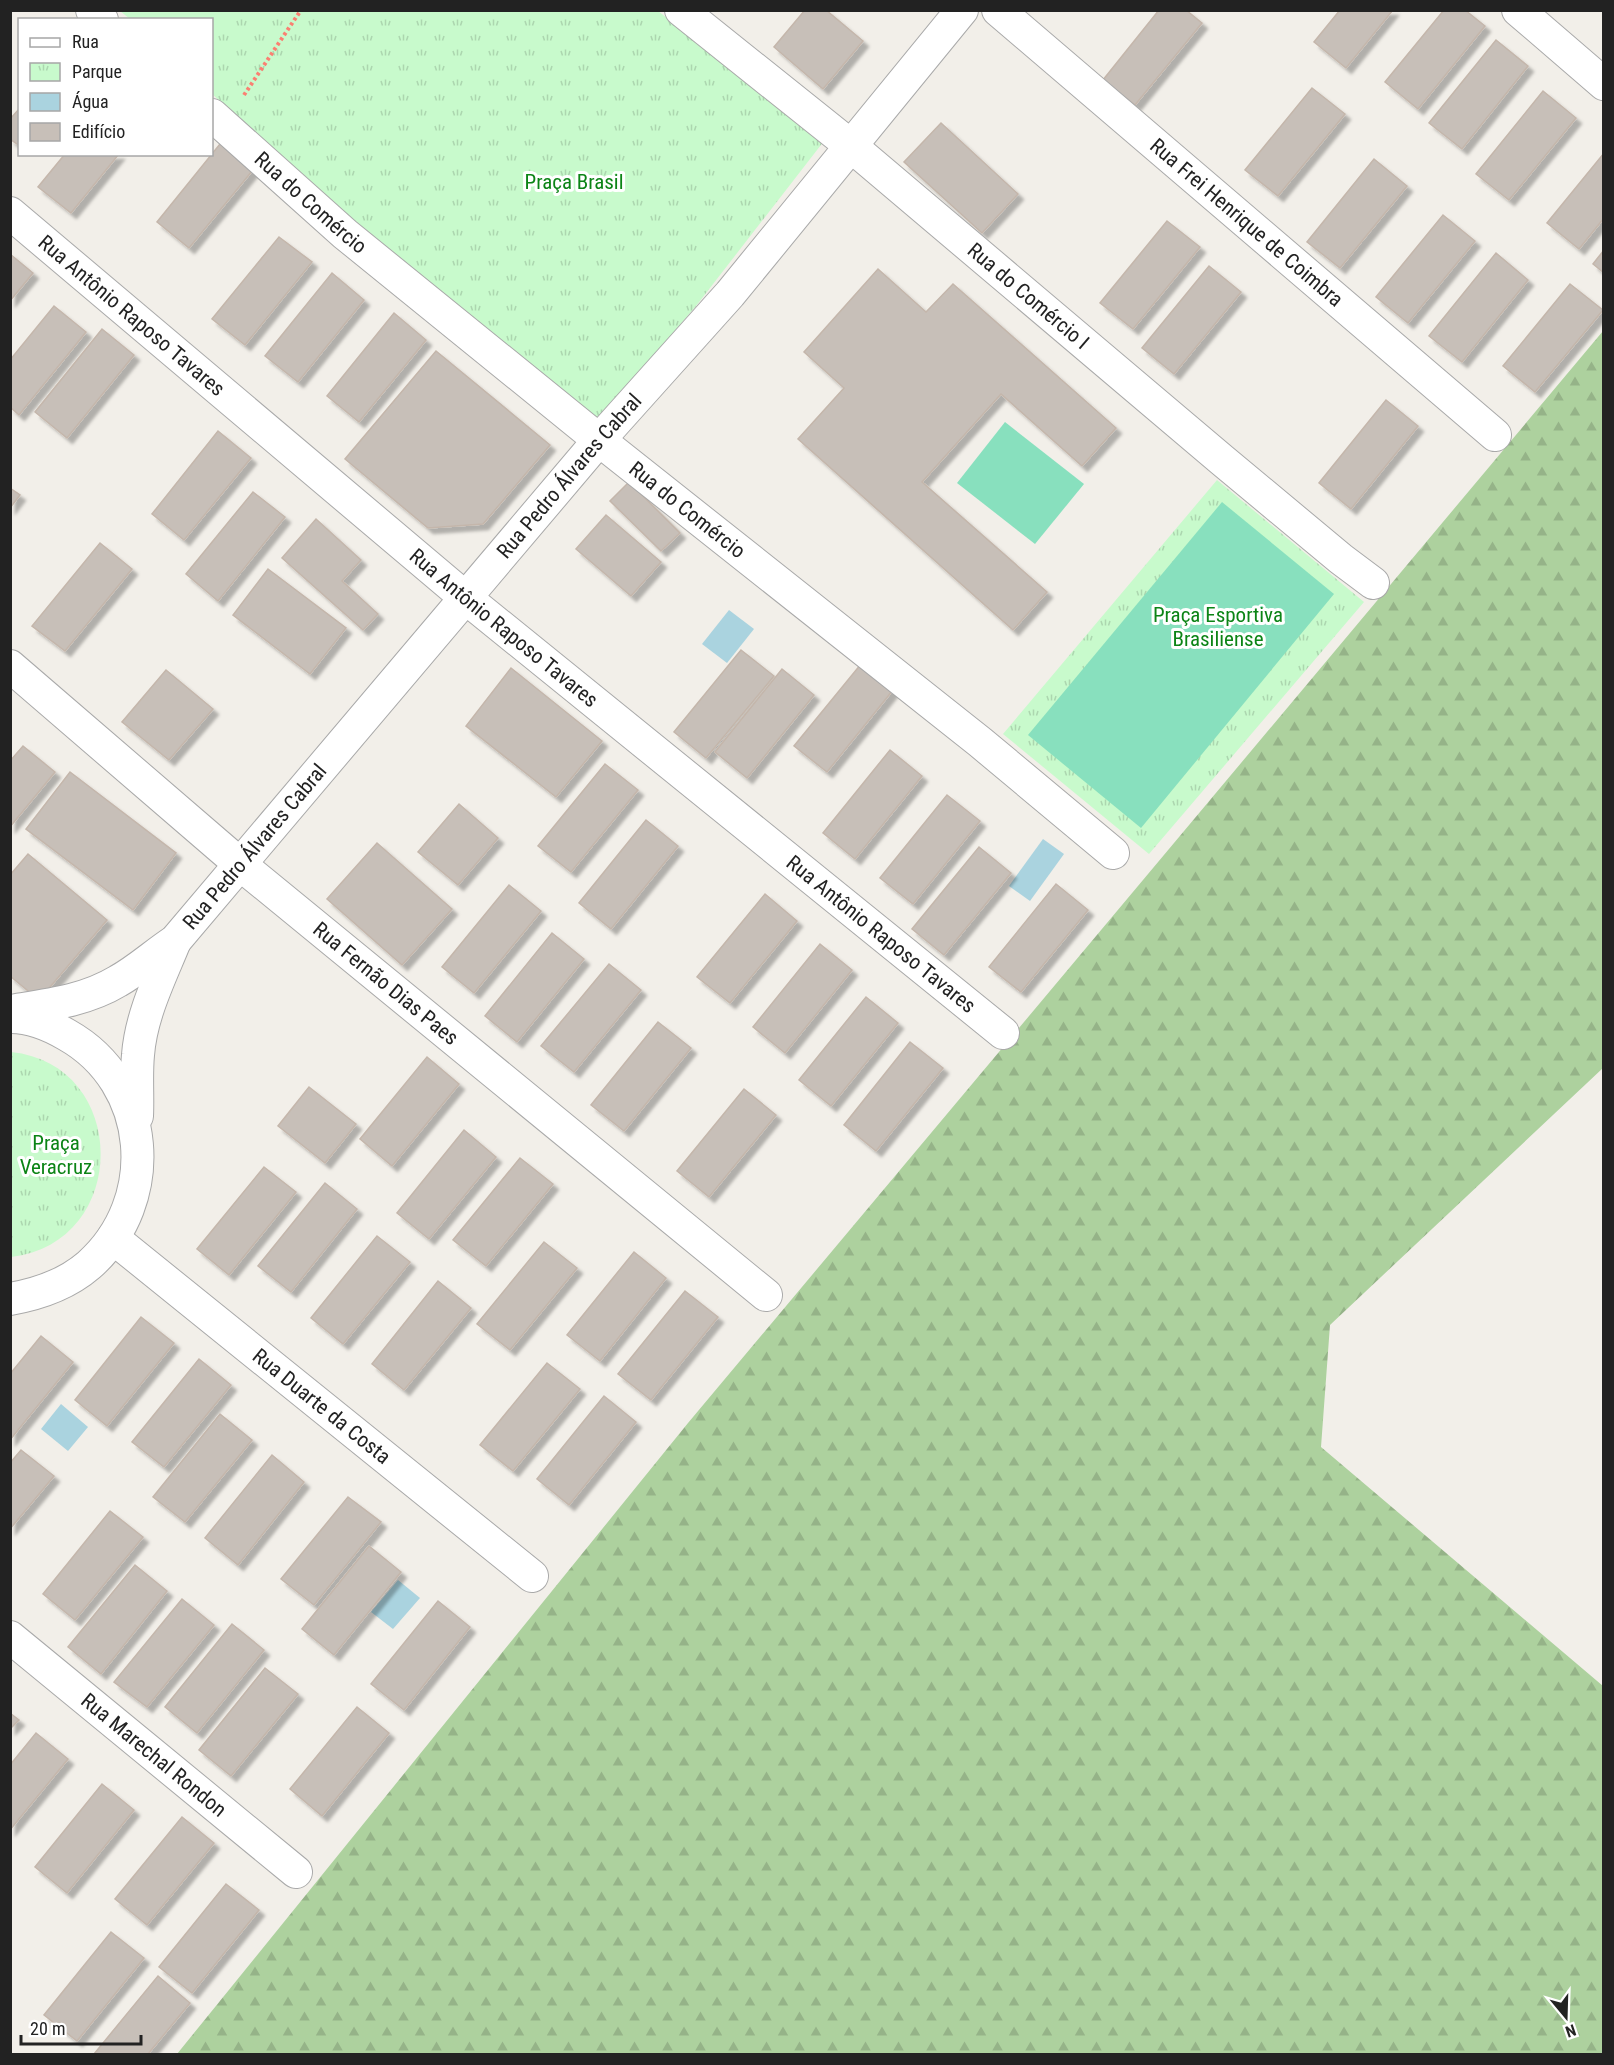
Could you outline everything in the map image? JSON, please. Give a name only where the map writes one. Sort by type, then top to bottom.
[{"type":"street","name":"Rua do Comércio I","points":[[681,10],[851,146],[1213,452],[1373,583]]},
{"type":"street","name":"Rua Pedro Álvares Cabral","points":[[10,1011],[63,1002],[98,991],[117,982],[175,941],[467,599],[599,440],[730,294],[962,10]]},
{"type":"street","name":"Rua Frei Henrique de Coimbra","points":[[998,10],[1495,435]]},
{"type":"street","points":[[1518,10],[1604,84]]},
{"type":"street","name":"Rua do Comércio","points":[[217,121],[345,234],[599,440],[980,742],[1113,853]]},
{"type":"street","name":"Rua Antônio Raposo Tavares","points":[[10,213],[467,599],[1004,1033]]},
{"type":"street","name":"Rua Fernão Dias Paes","points":[[10,666],[241,865],[766,1294]]},
{"type":"street","name":"Rua Pedro Álvares Cabral","points":[[137,1141],[138,1056],[141,1036],[150,1001],[175,941]]},
{"type":"street","points":[[10,1017],[21,1017],[54,1027],[77,1040],[102,1062],[120,1088],[132,1116],[137,1141],[138,1166],[131,1204],[113,1238],[89,1265],[58,1286],[10,1299]]},
{"type":"street","name":"Rua Duarte da Costa","points":[[113,1238],[532,1576]]},
{"type":"street","name":"Rua Marechal Rondon","points":[[10,1637],[296,1872]]},
{"type":"path","points":[[217,121],[301,10]]},
{"type":"green space","name":"Praça Brasil","points":[[120,11],[658,11],[824,141],[696,306],[596,423],[351,221],[316,186],[213,95],[213,18],[129,18]]},
{"type":"green space","points":[[1603,331],[1603,1068],[1330,1325],[1321,1447],[1603,1686],[1603,2054],[177,2054],[688,1423]]},
{"type":"green space","points":[[1005,422],[1084,484],[1035,544],[957,483]]},
{"type":"green space","name":"Praça Esportiva Brasiliense","points":[[1217,480],[1364,602],[1149,854],[1003,734]]},
{"type":"green space","name":"Praça Esportiva Brasiliense","points":[[1222,502],[1334,594],[1141,828],[1028,735]]},
{"type":"green space","name":"Praça Veracruz","points":[[11,1052],[50,1064],[78,1087],[95,1118],[101,1154],[95,1189],[78,1221],[50,1245],[11,1257]]},
{"type":"water","points":[[729,610],[754,629],[727,663],[702,644]]},
{"type":"water","points":[[1043,839],[1064,854],[1030,901],[1009,886]]},
{"type":"water","points":[[61,1404],[88,1427],[68,1451],[41,1429]]},
{"type":"water","points":[[398,1580],[420,1598],[393,1629],[371,1612]]},
{"type":"building","points":[[805,10],[826,10],[863,41],[823,89],[774,47]]},
{"type":"building","points":[[1159,10],[1186,10],[1202,23],[1135,105],[1103,80]]},
{"type":"building","points":[[1340,10],[1393,10],[1346,68],[1314,42]]},
{"type":"building","points":[[1444,10],[1465,10],[1485,26],[1418,109],[1385,82]]},
{"type":"building","points":[[1496,40],[1528,66],[1462,149],[1429,123]]},
{"type":"building","points":[[1312,88],[1345,114],[1278,196],[1245,170]]},
{"type":"building","points":[[1543,91],[1576,118],[1509,200],[1476,174]]},
{"type":"building","points":[[18,110],[18,145],[10,139],[10,119]]},
{"type":"building","points":[[941,123],[1018,194],[982,233],[904,162]]},
{"type":"building","points":[[224,139],[257,165],[189,248],[157,222],[210,156],[213,156],[213,153]]},
{"type":"building","points":[[1604,153],[1604,218],[1579,249],[1547,223]]},
{"type":"building","points":[[63,156],[117,156],[71,213],[38,187]]},
{"type":"building","points":[[1374,159],[1407,186],[1340,268],[1307,242]]},
{"type":"building","points":[[1443,215],[1475,241],[1408,323],[1376,297]]},
{"type":"building","points":[[1167,221],[1200,247],[1133,329],[1100,303]]},
{"type":"building","points":[[279,237],[312,262],[245,345],[212,319]]},
{"type":"building","points":[[1604,250],[1604,273],[1593,264]]},
{"type":"building","points":[[1496,253],[1528,280],[1462,362],[1429,336]]},
{"type":"building","points":[[10,254],[33,273],[10,301]]},
{"type":"building","points":[[1209,266],[1241,292],[1174,374],[1142,348]]},
{"type":"building","points":[[878,269],[926,312],[953,284],[1116,428],[1082,466],[1001,394],[922,482],[1047,592],[1013,630],[798,439],[844,388],[804,352]]},
{"type":"building","points":[[332,273],[364,300],[298,382],[265,356]]},
{"type":"building","points":[[1570,284],[1603,310],[1535,392],[1503,366]]},
{"type":"building","points":[[54,306],[86,332],[19,415],[10,407],[10,360]]},
{"type":"building","points":[[394,313],[426,340],[359,422],[327,396]]},
{"type":"building","points":[[102,329],[134,355],[67,438],[35,412]]},
{"type":"building","points":[[436,351],[550,445],[483,524],[428,528],[345,459]]},
{"type":"building","points":[[1386,400],[1418,426],[1351,509],[1319,483]]},
{"type":"building","points":[[218,431],[251,458],[184,540],[152,514]]},
{"type":"building","points":[[629,482],[680,533],[661,551],[610,501]]},
{"type":"building","points":[[10,488],[20,495],[10,508]]},
{"type":"building","points":[[253,492],[285,517],[218,601],[186,574]]},
{"type":"building","points":[[606,515],[661,562],[631,596],[576,549]]},
{"type":"building","points":[[316,519],[361,560],[342,581],[378,614],[363,630],[282,558]]},
{"type":"building","points":[[100,543],[132,569],[65,651],[32,626]]},
{"type":"building","points":[[268,569],[346,628],[310,674],[233,615]]},
{"type":"building","points":[[741,650],[774,676],[706,758],[674,732]]},
{"type":"building","points":[[861,664],[893,690],[827,772],[794,746]]},
{"type":"building","points":[[511,668],[602,741],[556,797],[466,726]]},
{"type":"building","points":[[782,669],[814,695],[747,778],[715,752]]},
{"type":"building","points":[[166,670],[213,709],[169,760],[122,722]]},
{"type":"building","points":[[23,746],[55,772],[10,827],[10,761]]},
{"type":"building","points":[[890,750],[922,776],[855,859],[823,833]]},
{"type":"building","points":[[605,764],[638,790],[571,872],[538,846]]},
{"type":"building","points":[[70,772],[176,853],[133,910],[26,829]]},
{"type":"building","points":[[947,795],[980,821],[913,904],[880,878]]},
{"type":"building","points":[[459,804],[498,838],[458,885],[418,852]]},
{"type":"building","points":[[646,820],[678,846],[611,929],[579,903]]},
{"type":"building","points":[[377,843],[452,909],[402,965],[327,899]]},
{"type":"building","points":[[979,847],[1011,873],[944,955],[912,929]]},
{"type":"building","points":[[28,854],[107,920],[39,1000],[10,976],[10,875]]},
{"type":"building","points":[[1056,884],[1088,910],[1021,992],[989,967]]},
{"type":"building","points":[[509,885],[541,911],[474,993],[442,967]]},
{"type":"building","points":[[765,894],[797,921],[730,1003],[697,977]]},
{"type":"building","points":[[552,933],[584,959],[517,1042],[485,1016]]},
{"type":"building","points":[[820,944],[852,970],[785,1053],[753,1027]]},
{"type":"building","points":[[609,964],[641,990],[574,1072],[541,1046]]},
{"type":"building","points":[[866,997],[898,1023],[831,1106],[799,1080]]},
{"type":"building","points":[[658,1022],[691,1048],[624,1131],[591,1105]]},
{"type":"building","points":[[910,1042],[943,1068],[876,1151],[844,1125]]},
{"type":"building","points":[[427,1057],[459,1084],[392,1166],[360,1139]]},
{"type":"building","points":[[309,1087],[356,1124],[325,1163],[278,1126]]},
{"type":"building","points":[[744,1089],[776,1115],[709,1197],[677,1171]]},
{"type":"building","points":[[464,1130],[496,1157],[429,1239],[397,1213]]},
{"type":"building","points":[[520,1158],[553,1184],[486,1266],[453,1240]]},
{"type":"building","points":[[264,1167],[296,1192],[229,1275],[197,1249]]},
{"type":"building","points":[[325,1183],[357,1209],[291,1292],[258,1266]]},
{"type":"building","points":[[377,1236],[410,1262],[343,1344],[311,1318]]},
{"type":"building","points":[[544,1242],[577,1268],[510,1350],[477,1324]]},
{"type":"building","points":[[634,1252],[666,1278],[600,1361],[567,1335]]},
{"type":"building","points":[[438,1281],[471,1308],[404,1390],[372,1364]]},
{"type":"building","points":[[685,1291],[718,1317],[651,1400],[618,1374]]},
{"type":"building","points":[[141,1317],[174,1343],[107,1426],[75,1400]]},
{"type":"building","points":[[41,1336],[73,1362],[10,1440],[10,1374]]},
{"type":"building","points":[[199,1359],[231,1385],[164,1467],[132,1442]]},
{"type":"building","points":[[547,1363],[580,1389],[513,1471],[480,1445]]},
{"type":"building","points":[[604,1396],[636,1422],[569,1505],[537,1479]]},
{"type":"building","points":[[220,1414],[252,1440],[185,1522],[153,1497]]},
{"type":"building","points":[[21,1450],[54,1476],[10,1529],[10,1463]]},
{"type":"building","points":[[272,1455],[304,1482],[238,1565],[205,1538]]},
{"type":"building","points":[[348,1497],[381,1522],[314,1605],[281,1579]]},
{"type":"building","points":[[110,1511],[143,1537],[75,1620],[43,1594]]},
{"type":"building","points":[[369,1546],[401,1572],[334,1655],[302,1629]]},
{"type":"building","points":[[135,1565],[167,1591],[101,1674],[68,1647]]},
{"type":"building","points":[[182,1599],[214,1625],[147,1707],[114,1682]]},
{"type":"building","points":[[438,1601],[470,1627],[404,1710],[371,1684]]},
{"type":"building","points":[[232,1624],[264,1650],[197,1733],[165,1707]]},
{"type":"building","points":[[265,1668],[298,1694],[231,1776],[199,1750]]},
{"type":"building","points":[[357,1707],[389,1733],[322,1816],[290,1789]]},
{"type":"building","points":[[10,1713],[19,1720],[10,1729]]},
{"type":"building","points":[[36,1733],[68,1759],[10,1830],[10,1765]]},
{"type":"building","points":[[102,1784],[134,1810],[67,1893],[35,1867]]},
{"type":"building","points":[[182,1817],[214,1843],[147,1925],[115,1899]]},
{"type":"building","points":[[226,1884],[259,1910],[192,1993],[159,1967]]},
{"type":"building","points":[[111,1932],[144,1958],[77,2041],[44,2015]]},
{"type":"building","points":[[158,1976],[190,2003],[148,2054],[94,2054]]}]
